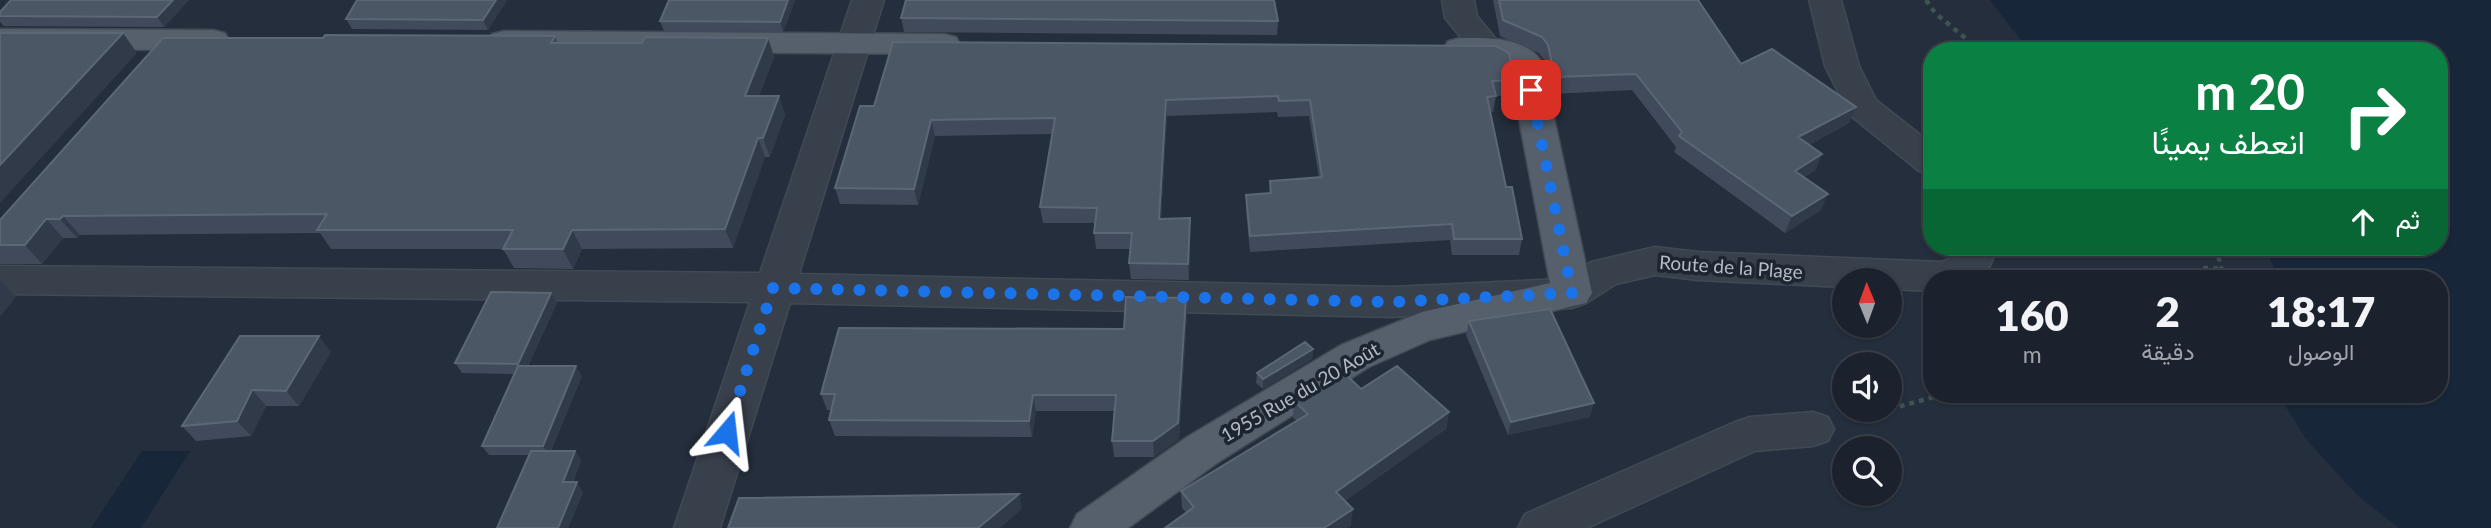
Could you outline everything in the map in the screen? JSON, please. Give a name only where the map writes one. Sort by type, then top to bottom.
[{"type":"main road","points":[[0,39],[240,40]]},
{"type":"main road","points":[[478,41],[979,44]]},
{"type":"main road","points":[[1433,48],[1500,49],[1525,62],[1572,293]]},
{"type":"main road","name":"1955 Rue du 20 Août","points":[[1093,528],[1202,450],[1355,356],[1422,327],[1572,293]]},
{"type":"street","points":[[697,528],[869,0]]},
{"type":"street","points":[[1458,0],[1461,18],[1488,48]]},
{"type":"street","points":[[1825,0],[1842,66],[1861,107],[1923,155]]},
{"type":"street","points":[[143,70],[170,40]]},
{"type":"street","name":"Route de la Plage","points":[[1961,270],[1972,265],[1976,256]]},
{"type":"street","name":"Route de la Plage","points":[[0,280],[773,288],[1392,302],[1572,293],[1605,272],[1655,261],[1698,266],[1923,276]]},
{"type":"street","points":[[1541,528],[1750,434],[1813,429]]},
{"type":"path","points":[[1926,0],[1935,13],[1970,42]]},
{"type":"path","points":[[1902,406],[1923,400]]},
{"type":"water","points":[[1990,0],[2491,0],[2491,528],[2399,528],[2357,495],[2306,439],[2284,403],[2448,403],[2448,270],[2275,270],[2268,256],[2448,256],[2448,42],[2022,42]]},
{"type":"water","points":[[142,451],[190,451],[141,528],[91,528]]},
{"type":"building","points":[[11,0],[173,0],[157,17],[0,16],[0,12]]},
{"type":"building","points":[[357,0],[496,0],[483,20],[346,19]]},
{"type":"building","points":[[669,0],[788,0],[780,22],[660,21]]},
{"type":"building","points":[[906,0],[1274,0],[1278,21],[901,18]]},
{"type":"building","points":[[1499,0],[1698,0],[1741,64],[1772,49],[1856,107],[1798,137],[1822,154],[1795,171],[1828,194],[1792,216],[1679,136],[1682,132],[1636,74],[1555,77],[1548,45],[1542,37],[1503,20]]},
{"type":"building","points":[[0,33],[123,33],[0,165]]},
{"type":"building","points":[[325,35],[555,36],[551,43],[642,43],[645,37],[768,38],[745,96],[779,96],[763,138],[758,138],[725,229],[572,230],[563,249],[503,249],[513,230],[317,230],[327,214],[63,216],[60,219],[46,219],[25,245],[0,245],[0,220],[163,38],[323,38]]},
{"type":"building","points":[[893,42],[1496,46],[1509,53],[1515,80],[1492,81],[1496,96],[1487,97],[1506,187],[1512,187],[1522,239],[1454,239],[1452,224],[1250,236],[1246,195],[1271,193],[1270,181],[1322,177],[1310,100],[1279,101],[1278,96],[1166,100],[1159,219],[1190,218],[1188,264],[1129,263],[1132,233],[1094,233],[1097,208],[1040,207],[1055,118],[931,120],[914,189],[835,188],[860,106],[874,106]]},
{"type":"building","points":[[491,292],[551,293],[518,364],[455,363]]},
{"type":"building","points":[[1126,297],[1186,298],[1178,423],[1153,441],[1112,441],[1116,395],[1033,395],[1029,421],[829,420],[835,394],[821,394],[839,328],[1124,329]]},
{"type":"building","points":[[1550,309],[1594,403],[1511,422],[1469,321]]},
{"type":"building","points":[[240,336],[319,336],[286,391],[252,390],[237,421],[182,426]]},
{"type":"building","points":[[1305,342],[1313,349],[1263,379],[1257,373]]},
{"type":"building","points":[[518,366],[576,366],[543,446],[482,446]]},
{"type":"building","points":[[1397,366],[1449,412],[1336,492],[1353,509],[1324,528],[1165,528],[1194,507],[1181,491],[1308,414],[1294,401],[1342,371],[1361,389]]},
{"type":"building","points":[[531,451],[575,451],[563,482],[577,482],[558,528],[497,528]]},
{"type":"building","points":[[1019,494],[978,528],[728,528],[739,498]]},
{"type":"route","points":[[727,432],[773,288],[1392,302],[1572,293],[1531,90]]}]
